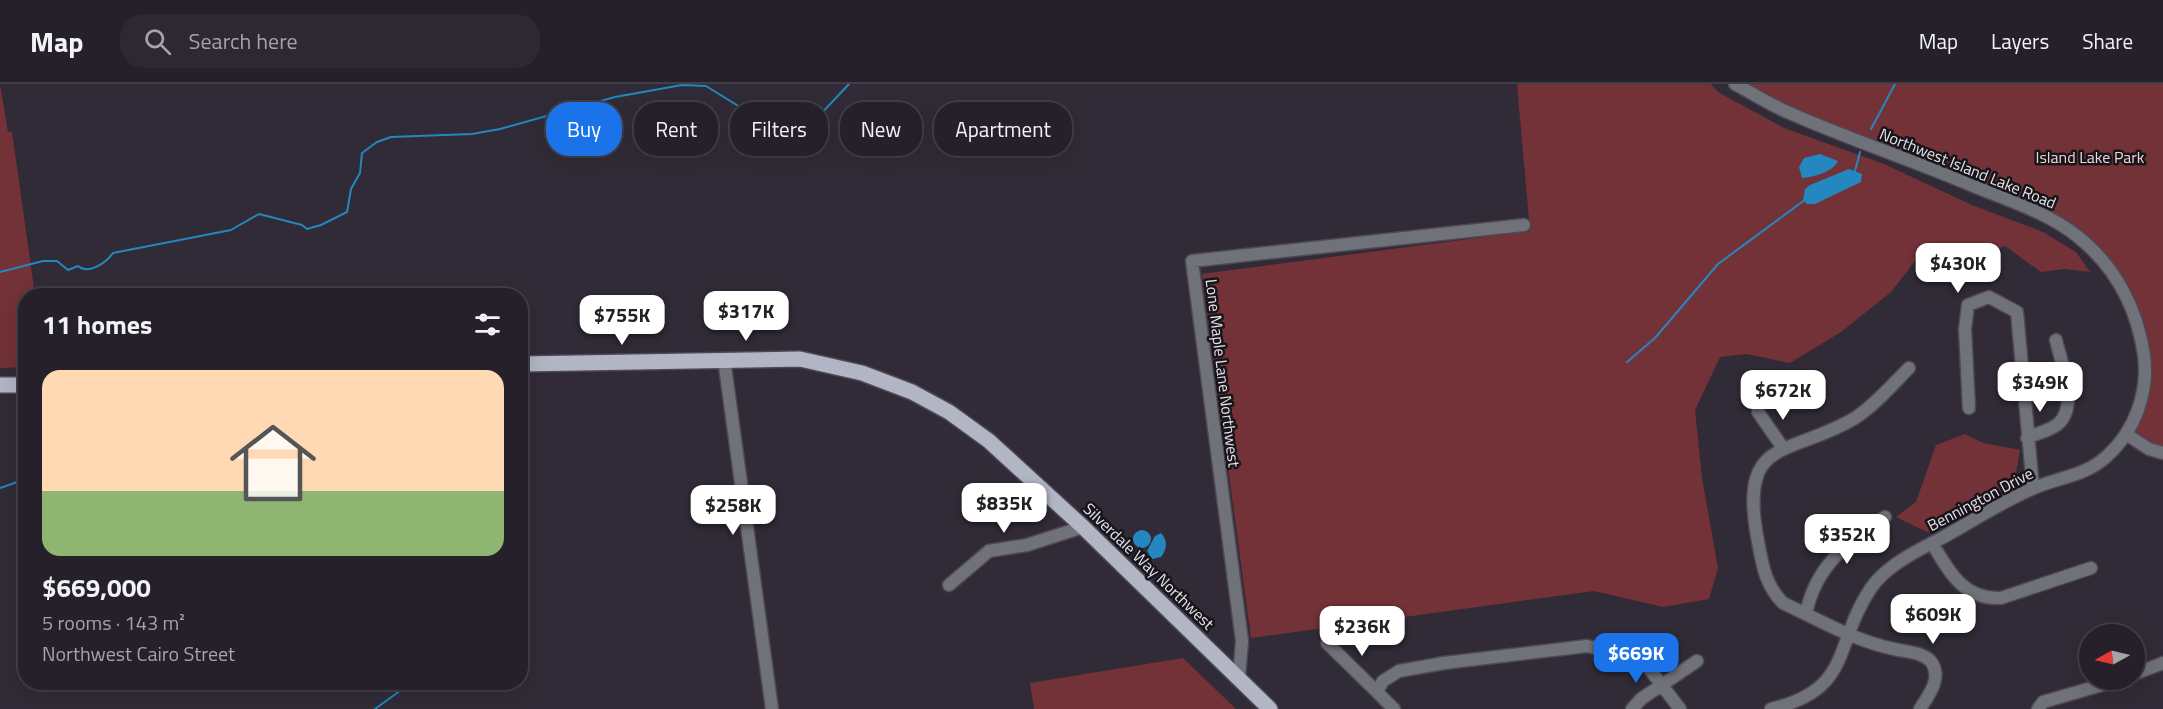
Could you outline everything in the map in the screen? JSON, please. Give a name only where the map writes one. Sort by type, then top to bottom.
[{"type":"main road","name":"Silverdale Way Northwest","points":[[528,364],[784,359],[819,362],[862,373],[912,392],[949,412],[982,435],[1083,527],[1270,709]]},
{"type":"main road","points":[[0,385],[18,385]]},
{"type":"street","name":"Northwest Island Lake Road","points":[[1735,84],[1792,115],[2041,214],[2080,238],[2115,277],[2130,304],[2139,331],[2145,383],[2136,414],[2126,434]]},
{"type":"street","name":"Lone Maple Lane Northwest","points":[[1239,678],[1242,641],[1192,261],[1524,225]]},
{"type":"street","points":[[1969,408],[1965,329],[1968,305],[1989,297],[2017,312],[2033,488]]},
{"type":"street","points":[[2027,438],[2057,425],[2065,414],[2067,395],[2056,340]]},
{"type":"street","points":[[724,359],[772,709]]},
{"type":"street","points":[[1909,368],[1856,417],[1827,432],[1783,447],[1770,456],[1757,476],[1752,491],[1765,580],[1784,603],[1806,614],[1850,635],[1891,649],[1917,654],[1931,661],[1936,671],[1934,686],[1920,709]]},
{"type":"street","points":[[1758,412],[1783,447]]},
{"type":"street","points":[[2126,434],[2149,449],[2163,453]]},
{"type":"street","name":"Bennington Drive","points":[[1771,709],[1793,703],[1814,693],[1833,672],[1870,589],[1883,573],[1932,543],[2033,488],[2087,470],[2107,456],[2126,434]]},
{"type":"street","points":[[1806,614],[1816,580],[1826,565],[1850,541],[1885,517]]},
{"type":"street","points":[[949,585],[989,551],[1027,545],[1083,527]]},
{"type":"street","points":[[1932,543],[1955,580],[1964,588],[1990,598],[2001,598],[2091,567]]},
{"type":"street","points":[[1327,643],[1394,709]]},
{"type":"street","points":[[1377,692],[1383,681],[1399,671],[1444,663],[1587,646],[1621,654],[1648,667],[1680,709]]},
{"type":"street","points":[[1632,709],[1662,685],[1697,662]]},
{"type":"street","points":[[2145,670],[2163,663]]},
{"type":"street","points":[[2038,709],[2043,702],[2084,690]]},
{"type":"street","points":[[1793,703],[1804,709]]},
{"type":"green space","points":[[0,84],[8,132],[12,132],[34,288],[18,288],[18,367],[0,368]]},
{"type":"green space","points":[[1517,84],[1711,84],[1718,92],[1784,128],[1884,164],[1974,206],[2043,232],[2076,252],[2090,272],[2065,269],[2041,272],[2005,246],[1963,264],[1916,260],[1891,292],[1841,332],[1790,363],[1747,354],[1720,357],[1695,410],[1702,478],[1718,568],[1709,599],[1663,607],[1594,591],[1251,638],[1202,274],[1530,231]]},
{"type":"green space","name":"Island Lake Park","points":[[1735,84],[2163,84],[2163,453],[2126,434],[2145,366],[2123,289],[2064,227]]},
{"type":"green space","points":[[1965,434],[1983,443],[2020,450],[2014,484],[1927,532],[1896,517],[1916,502],[1936,445]]},
{"type":"green space","points":[[1183,658],[1236,709],[1034,709],[1030,683]]},
{"type":"water","points":[[1820,154],[1838,161],[1836,165],[1828,171],[1802,178],[1799,167],[1804,158]]},
{"type":"water","points":[[1849,169],[1862,174],[1861,182],[1815,204],[1807,204],[1803,200],[1805,189],[1810,185]]},
{"type":"water","points":[[1142,530],[1148,533],[1151,539],[1148,545],[1142,548],[1136,545],[1133,539],[1136,533]]},
{"type":"water","points":[[1161,533],[1166,542],[1165,551],[1161,557],[1152,559],[1147,551],[1155,536]]},
{"type":"waterway","points":[[0,272],[43,261],[57,261],[68,270],[78,266],[92,268],[106,261],[113,253],[231,230],[259,214],[302,225],[307,229],[321,225],[347,212],[351,189],[360,173],[362,153],[377,142],[391,137],[472,134],[500,129],[615,97],[682,85],[706,86],[769,125],[785,130],[804,126],[817,118],[849,84]]},
{"type":"waterway","points":[[1871,129],[1895,84]]},
{"type":"waterway","points":[[1855,171],[1860,152]]},
{"type":"waterway","points":[[1627,362],[1655,338],[1718,264],[1806,199]]},
{"type":"waterway","points":[[0,488],[18,482]]},
{"type":"waterway","points":[[375,709],[401,690]]}]
